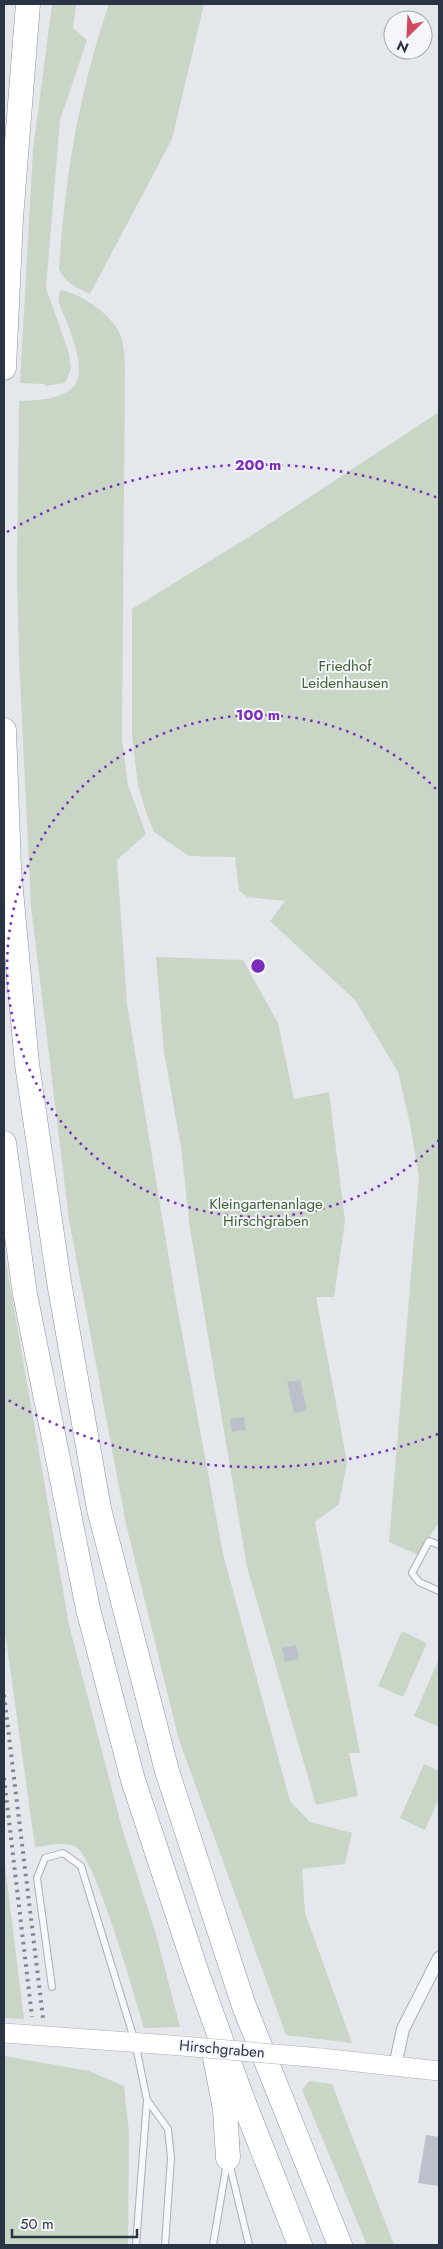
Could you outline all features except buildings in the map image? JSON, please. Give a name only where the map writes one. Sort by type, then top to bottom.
[{"type":"highway","points":[[4,368],[11,218],[28,4]]},
{"type":"highway","points":[[4,730],[9,869],[27,1064],[59,1282],[100,1509],[168,1771],[244,2006],[340,2245]]},
{"type":"highway","points":[[4,1143],[25,1294],[88,1609],[133,1780],[197,1972],[242,2098],[300,2245]]},
{"type":"highway","points":[[197,1972],[225,2109],[228,2158]]},
{"type":"street","points":[[395,2066],[403,2029],[439,1958]]},
{"type":"street","name":"Hirschgraben","points":[[4,2033],[321,2058],[439,2071]]},
{"type":"lane","points":[[439,1545],[429,1541],[412,1573],[419,1582],[439,1591]]},
{"type":"lane","points":[[52,1987],[37,1878],[45,1858],[64,1853],[81,1866],[135,2042],[147,2100],[136,2245]]},
{"type":"lane","points":[[147,2100],[168,2129],[171,2158],[165,2245]]},
{"type":"lane","points":[[213,2245],[228,2158]]},
{"type":"lane","points":[[228,2158],[249,2245]]},
{"type":"green space","points":[[52,4],[76,4],[73,28],[87,40],[60,120],[46,288],[69,353],[71,369],[65,383],[45,386],[45,384],[20,383],[33,150]]},
{"type":"green space","points":[[109,4],[204,4],[172,139],[90,294],[68,281],[59,269],[65,201],[75,135],[89,69]]},
{"type":"green space","points":[[61,290],[78,296],[103,312],[120,334],[123,346],[125,365],[122,738],[128,785],[146,834],[117,860],[127,1004],[175,1295],[223,1554],[290,1801],[310,1822],[352,1833],[345,1864],[302,1869],[305,1913],[352,2043],[286,2035],[179,1740],[126,1524],[69,1220],[31,906],[19,659],[17,574],[19,401],[42,400],[59,396],[70,390],[77,382],[79,370],[78,357],[59,301]]},
{"type":"green space","name":"Friedhof Leidenhausen","points":[[439,412],[439,1522],[418,1555],[389,1542],[419,1177],[410,1124],[398,1072],[355,1000],[270,921],[285,901],[247,897],[239,890],[235,857],[189,856],[154,832],[138,785],[132,735],[132,609],[252,535]]},
{"type":"green space","name":"Kleingartenanlage Hirschgraben","points":[[156,957],[243,960],[278,1023],[294,1099],[329,1092],[345,1221],[334,1297],[316,1297],[347,1462],[339,1504],[315,1522],[360,1753],[349,1753],[358,1796],[316,1805],[247,1567],[190,1229],[181,1147],[164,1052]]},
{"type":"green space","points":[[4,1250],[69,1625],[122,1828],[156,1934],[180,2027],[144,2028],[104,1901],[94,1876],[84,1857],[76,1847],[61,1844],[35,1847],[4,1625]]},
{"type":"green space","points":[[402,1631],[427,1643],[403,1697],[378,1686]]},
{"type":"green space","points":[[439,1662],[439,1727],[414,1716]]},
{"type":"green space","points":[[424,1764],[439,1771],[439,1798],[425,1830],[400,1818]]},
{"type":"green space","points":[[4,1857],[24,2019],[4,2018]]},
{"type":"green space","points":[[4,2056],[89,2071],[124,2086],[129,2132],[128,2245],[4,2245]]},
{"type":"green space","points":[[309,2081],[332,2084],[394,2245],[367,2245],[302,2090]]},
{"type":"railway","points":[[4,1695],[43,2018]]},
{"type":"railway","points":[[4,1778],[32,2017]]}]
